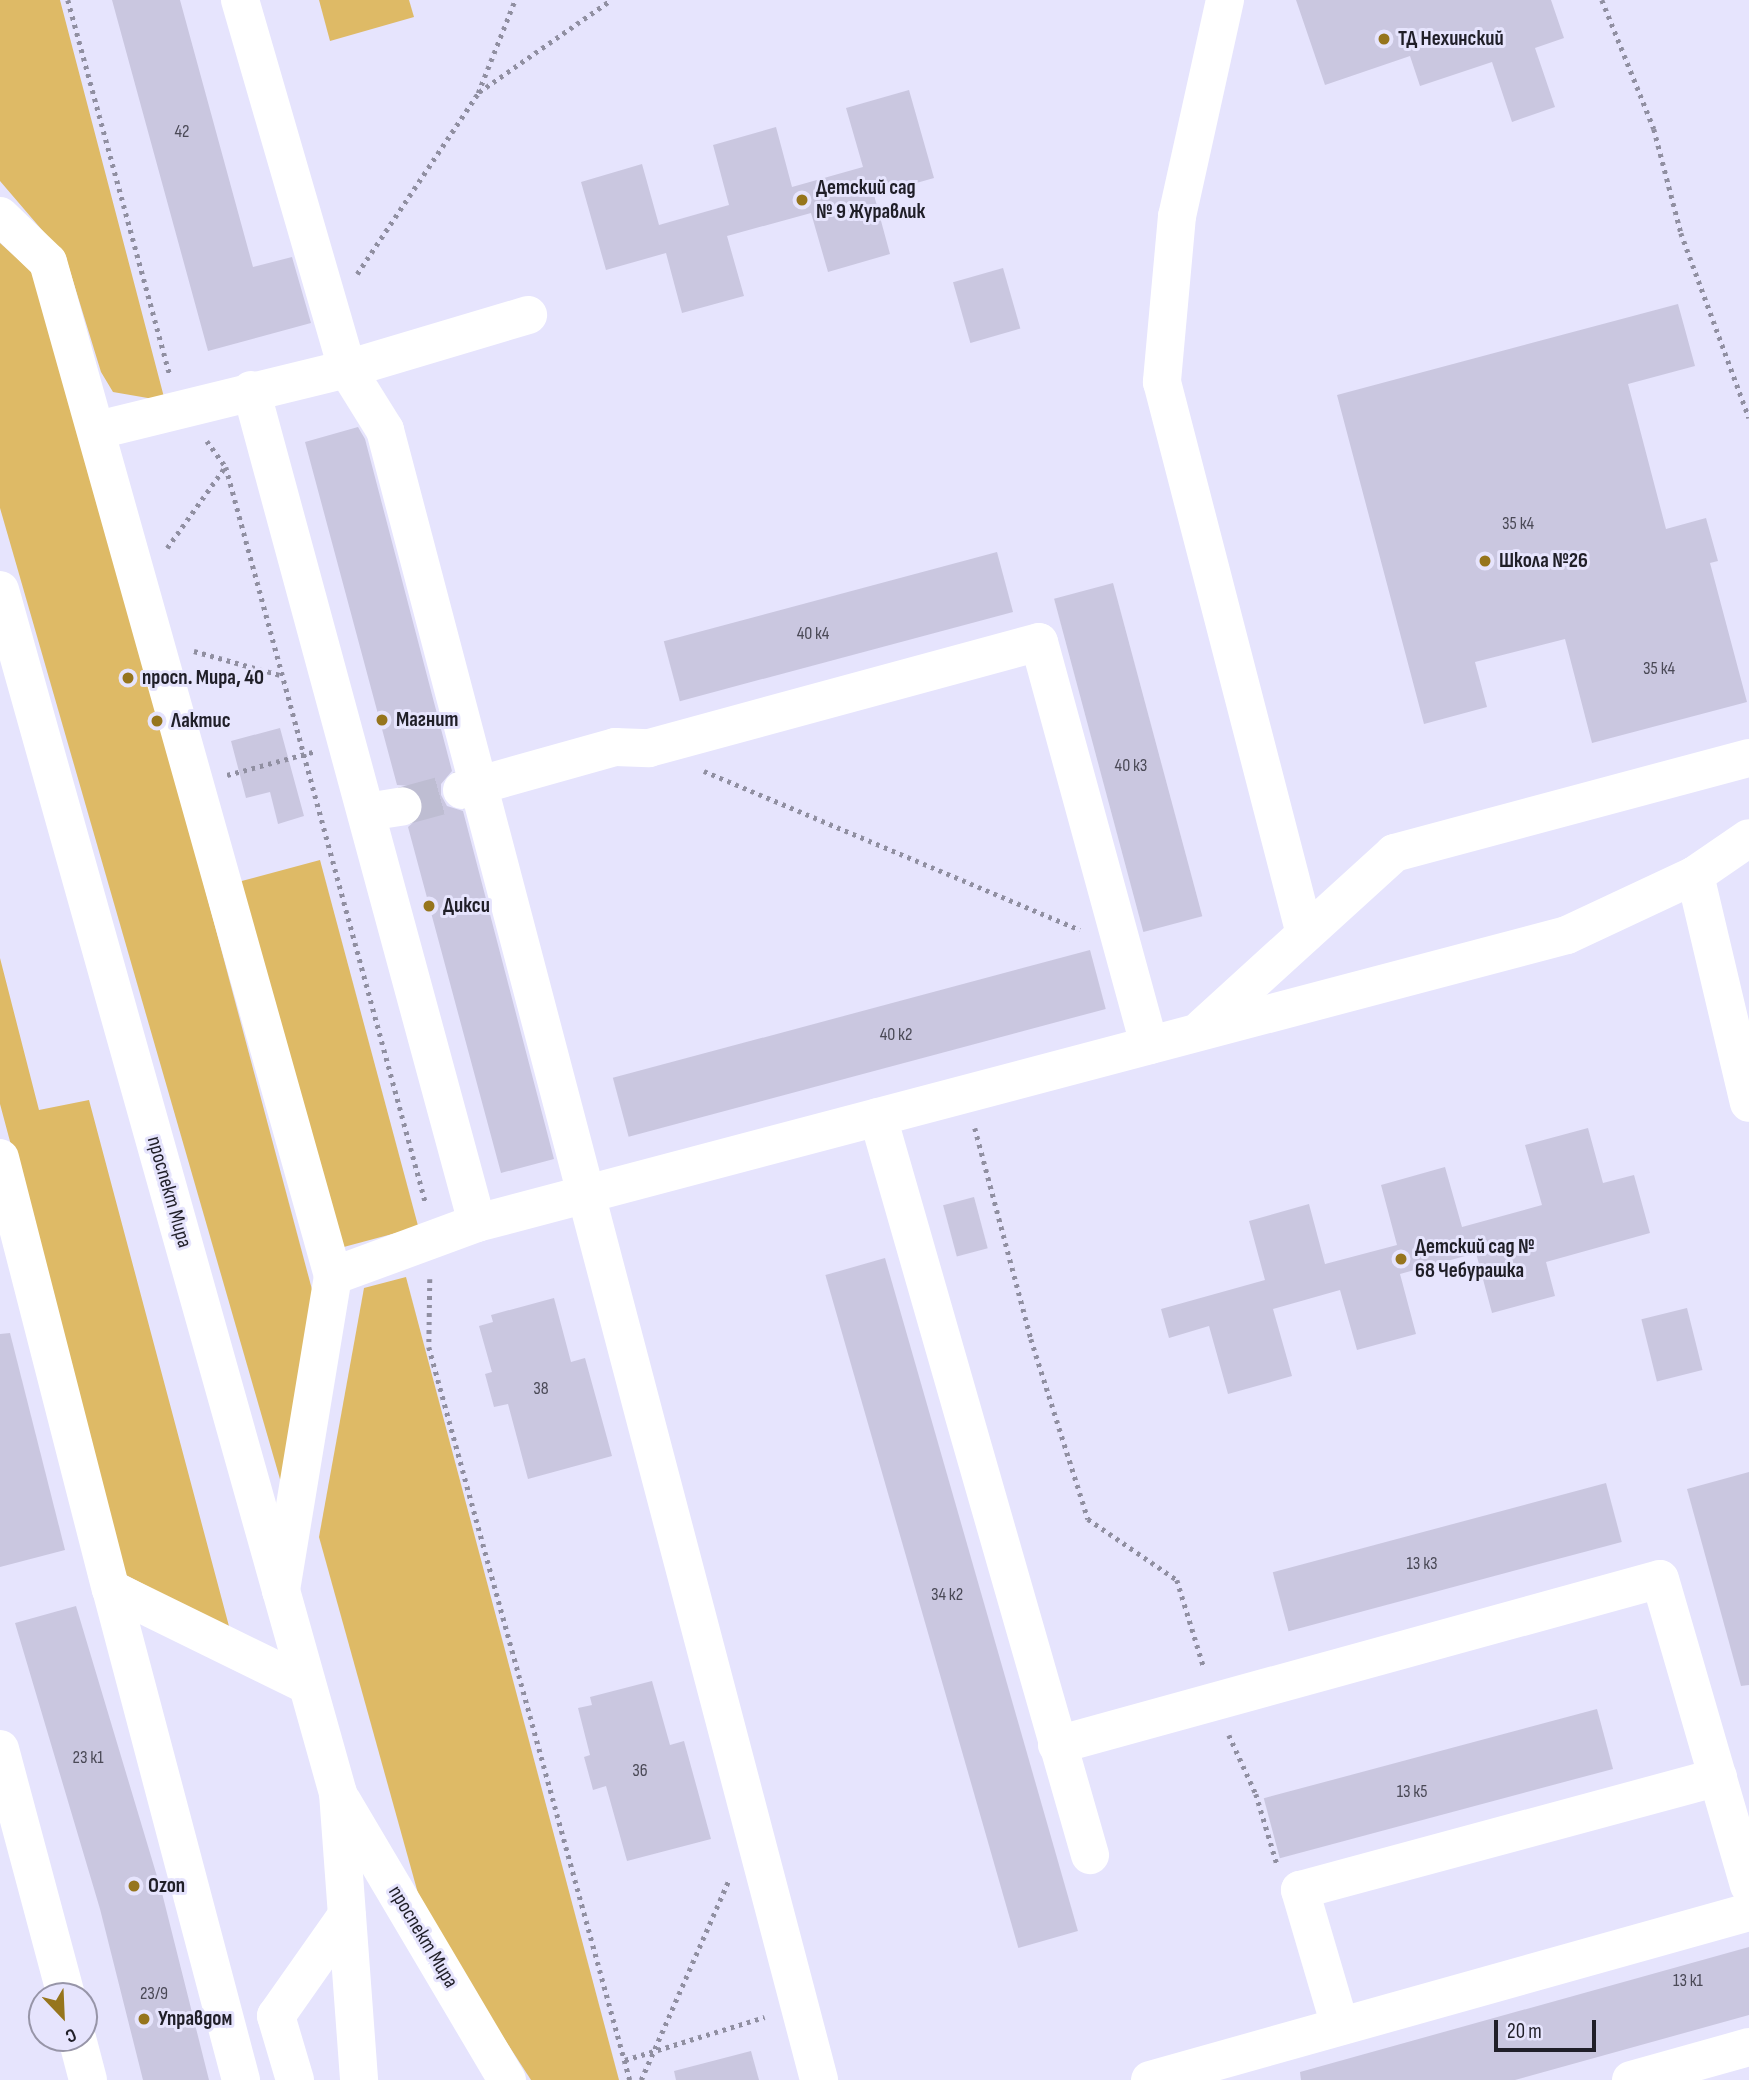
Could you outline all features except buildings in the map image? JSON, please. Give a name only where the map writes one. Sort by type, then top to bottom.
[{"type":"street","points":[[240,0],[347,369],[385,430],[470,786],[587,1194],[819,2080]]},
{"type":"street","points":[[1225,0],[1177,216],[1162,382],[1305,934]]},
{"type":"street","points":[[0,216],[48,262],[333,1276],[281,1591]]},
{"type":"street","points":[[97,430],[251,390],[347,369],[528,315]]},
{"type":"street","points":[[251,390],[348,742],[385,809],[477,1223]]},
{"type":"street","name":"проспект Мира","points":[[0,590],[338,1793],[359,2080]]},
{"type":"street","points":[[470,786],[615,747],[649,748],[1039,642],[1149,1045]]},
{"type":"street","points":[[1198,1032],[1394,853],[1749,758]]},
{"type":"street","points":[[333,1276],[477,1223],[1567,935],[1695,875],[1749,838]]},
{"type":"street","points":[[1695,875],[1749,1103]]},
{"type":"street","points":[[878,1117],[1090,1855]]},
{"type":"street","points":[[1,1164],[242,2080]]},
{"type":"street","points":[[1057,1745],[1660,1578],[1749,1885]]},
{"type":"street","points":[[111,1589],[307,1685]]},
{"type":"street","points":[[0,1749],[5,1787],[62,1982]]},
{"type":"street","points":[[1340,2026],[1300,1890],[1718,1777]]},
{"type":"street","name":"проспект Мира","points":[[338,1793],[507,2080]]},
{"type":"street","points":[[1150,2080],[1749,1912]]},
{"type":"street","points":[[295,2080],[276,2016],[347,1915]]},
{"type":"street","points":[[1631,2080],[1749,2047]]},
{"type":"street","points":[[81,2052],[88,2080]]},
{"type":"path","points":[[68,0],[170,375],[184,408],[226,467],[430,1218]]},
{"type":"path","points":[[330,314],[478,93],[516,0]]},
{"type":"path","points":[[478,93],[611,0]]},
{"type":"path","points":[[1602,0],[1654,129],[1681,233],[1749,418]]},
{"type":"path","points":[[140,586],[226,467]]},
{"type":"path","points":[[154,639],[281,676]]},
{"type":"path","points":[[196,784],[348,742]]},
{"type":"path","points":[[700,769],[1123,948]]},
{"type":"path","points":[[966,1094],[1031,1339],[1088,1519],[1177,1580],[1214,1702],[1256,1794],[1280,1876],[1300,1890]]},
{"type":"path","points":[[430,1270],[429,1347],[630,2080]]},
{"type":"path","points":[[641,2080],[730,1877]]},
{"type":"path","points":[[625,2060],[800,2007]]},
{"type":"shaded area","points":[[0,0],[60,0],[165,401],[113,392],[101,372],[66,258],[0,181]]},
{"type":"shaded area","points":[[319,0],[409,0],[414,17],[330,41]]},
{"type":"shaded area","points":[[0,243],[43,282],[314,1297],[284,1493],[0,508]]},
{"type":"shaded area","points":[[320,860],[418,1227],[337,1249],[239,882]]},
{"type":"shaded area","points":[[0,958],[39,1110],[89,1100],[230,1630],[126,1575],[0,1104]]},
{"type":"shaded area","points":[[406,1277],[619,2080],[531,2080],[424,1915],[319,1537],[364,1288]]},
{"type":"tunnel","points":[[403,806],[462,790]]},
{"type":"place","name":"ТД Нехинский","points":[[1384,39]]},
{"type":"place","name":"Детский сад № 9 Журавлик","points":[[802,200]]},
{"type":"place","name":"Школа №26","points":[[1485,561]]},
{"type":"place","name":"просп. Мира, 40","points":[[128,678]]},
{"type":"place","name":"Магнит","points":[[382,720]]},
{"type":"place","name":"Лактис","points":[[157,721]]},
{"type":"place","name":"Дикси","points":[[429,906]]},
{"type":"place","name":"Детский сад № 68 Чебурашка","points":[[1401,1259]]},
{"type":"place","name":"Ozon","points":[[134,1886]]},
{"type":"place","name":"Управдом","points":[[144,2019]]}]
